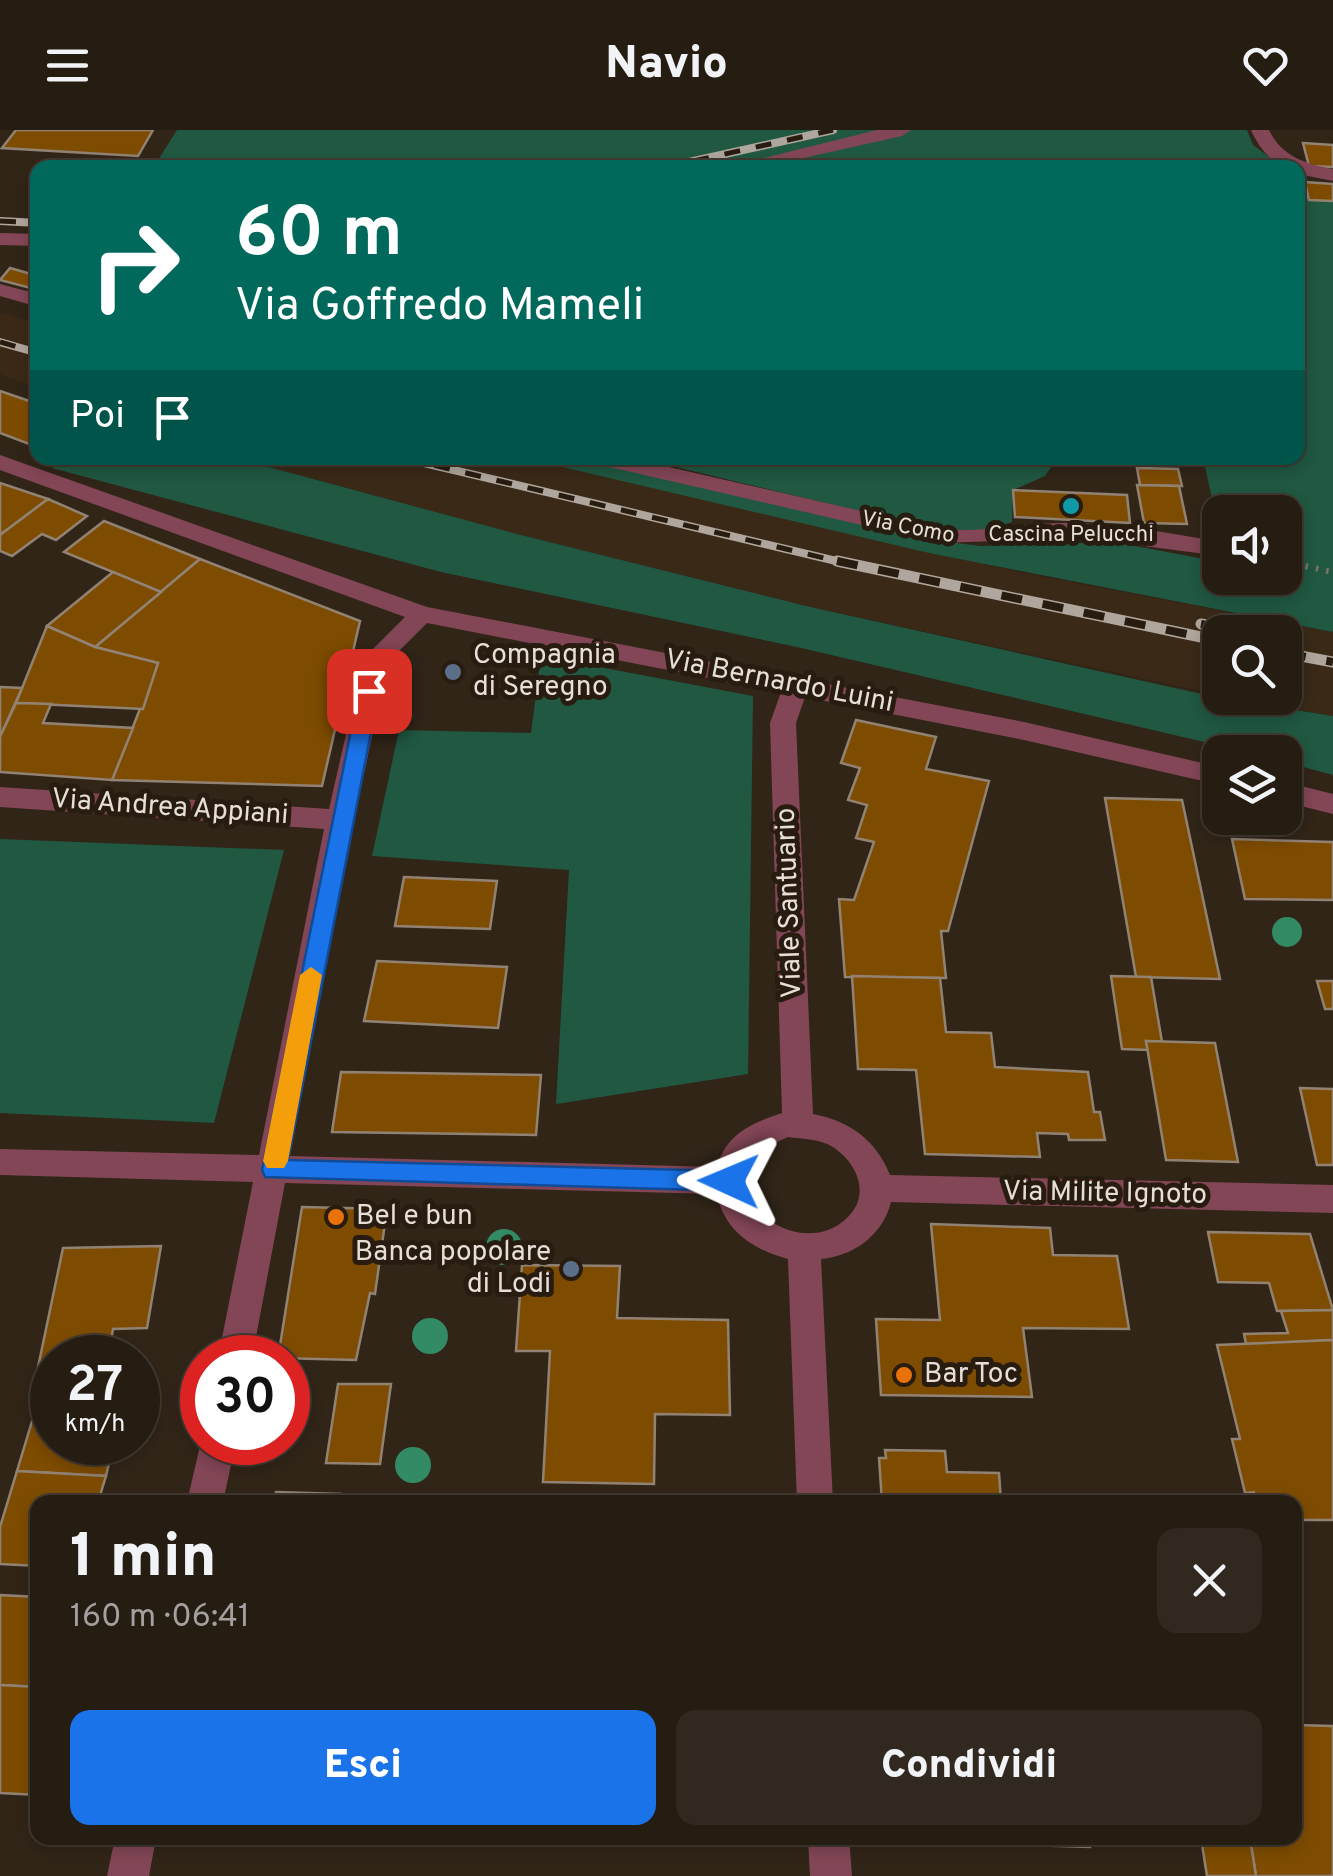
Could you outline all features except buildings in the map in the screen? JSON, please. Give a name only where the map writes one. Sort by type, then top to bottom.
[{"type":"street","points":[[768,160],[902,130]]},
{"type":"street","points":[[1260,130],[1267,145],[1287,160]]},
{"type":"street","points":[[1305,169],[1333,174]]},
{"type":"street","points":[[0,239],[30,240]]},
{"type":"street","points":[[0,290],[30,299]]},
{"type":"street","name":"Via Bernardo Luini","points":[[0,462],[422,614],[1063,738],[1202,772]]},
{"type":"street","name":"Via Como","points":[[631,465],[940,536],[983,539],[1064,530],[1130,535],[1202,547]]},
{"type":"street","points":[[240,1335],[340,820],[376,659],[422,614]]},
{"type":"street","name":"Viale Santuario","points":[[796,685],[783,724],[798,1124]]},
{"type":"street","points":[[1302,796],[1333,804]]},
{"type":"street","name":"Via Andrea Appiani","points":[[0,797],[340,820]]},
{"type":"street","points":[[798,1124],[834,1130],[860,1148],[869,1161],[877,1188],[870,1213],[852,1234],[824,1246],[778,1242],[750,1227],[733,1204],[729,1181],[732,1164],[747,1142],[772,1128],[798,1124]]},
{"type":"street","points":[[0,1162],[729,1181]]},
{"type":"street","name":"Via Milite Ignoto","points":[[877,1188],[1333,1199]]},
{"type":"street","points":[[804,1247],[815,1495]]},
{"type":"street","points":[[207,1495],[213,1465]]},
{"type":"street","points":[[128,1876],[135,1845]]},
{"type":"street","points":[[830,1845],[831,1876]]},
{"type":"path","points":[[1302,566],[1333,572]]},
{"type":"shaded area","points":[[0,312],[30,321],[30,385],[0,374]]},
{"type":"shaded area","points":[[261,465],[554,465],[1018,572],[1244,615],[1202,615],[1202,691],[806,606]]},
{"type":"shaded area","points":[[1302,626],[1333,632],[1333,716],[1302,710]]},
{"type":"green space","points":[[177,130],[1247,130],[1253,145],[1273,160],[158,160]]},
{"type":"green space","points":[[1305,183],[1333,201],[1333,632],[1302,626],[1302,615],[1246,615],[929,553],[554,465],[605,465],[932,540],[981,546],[1114,542],[1202,559],[1202,595],[1302,595],[1302,495],[1211,495],[1205,465],[1305,465]]},
{"type":"green space","points":[[261,465],[806,606],[1202,694],[1202,715],[1302,715],[1302,711],[1333,716],[1333,775],[1302,767],[1302,735],[1202,735],[1202,742],[797,647],[441,572],[52,468]]},
{"type":"green space","points":[[668,465],[1051,467],[1045,476],[1013,490],[1012,522],[981,533],[933,529]]},
{"type":"green space","points":[[541,656],[753,696],[748,1074],[556,1104],[569,870],[372,856],[399,730],[531,733]]},
{"type":"green space","points":[[0,839],[284,850],[214,1123],[0,1113]]},
{"type":"railway","points":[[698,160],[833,130]]},
{"type":"railway","points":[[0,221],[30,223]]},
{"type":"railway","points":[[0,342],[30,351]]},
{"type":"railway","points":[[432,465],[849,564]]},
{"type":"railway","points":[[837,561],[1202,637]]},
{"type":"railway","points":[[1302,656],[1333,662]]},
{"type":"slow traffic","points":[[276,1161],[311,975]]},
{"type":"place","name":"Cascina Pelucchi","points":[[1071,506]]},
{"type":"place","name":"Compagnia di Seregno","points":[[453,672]]},
{"type":"place","name":"Bel e bun","points":[[336,1217]]},
{"type":"place","name":"Banca popolare di Lodi","points":[[571,1269]]},
{"type":"place","name":"Bar Toc","points":[[904,1375]]},
{"type":"route","points":[[369,691],[340,820],[274,1170],[729,1181]]}]
